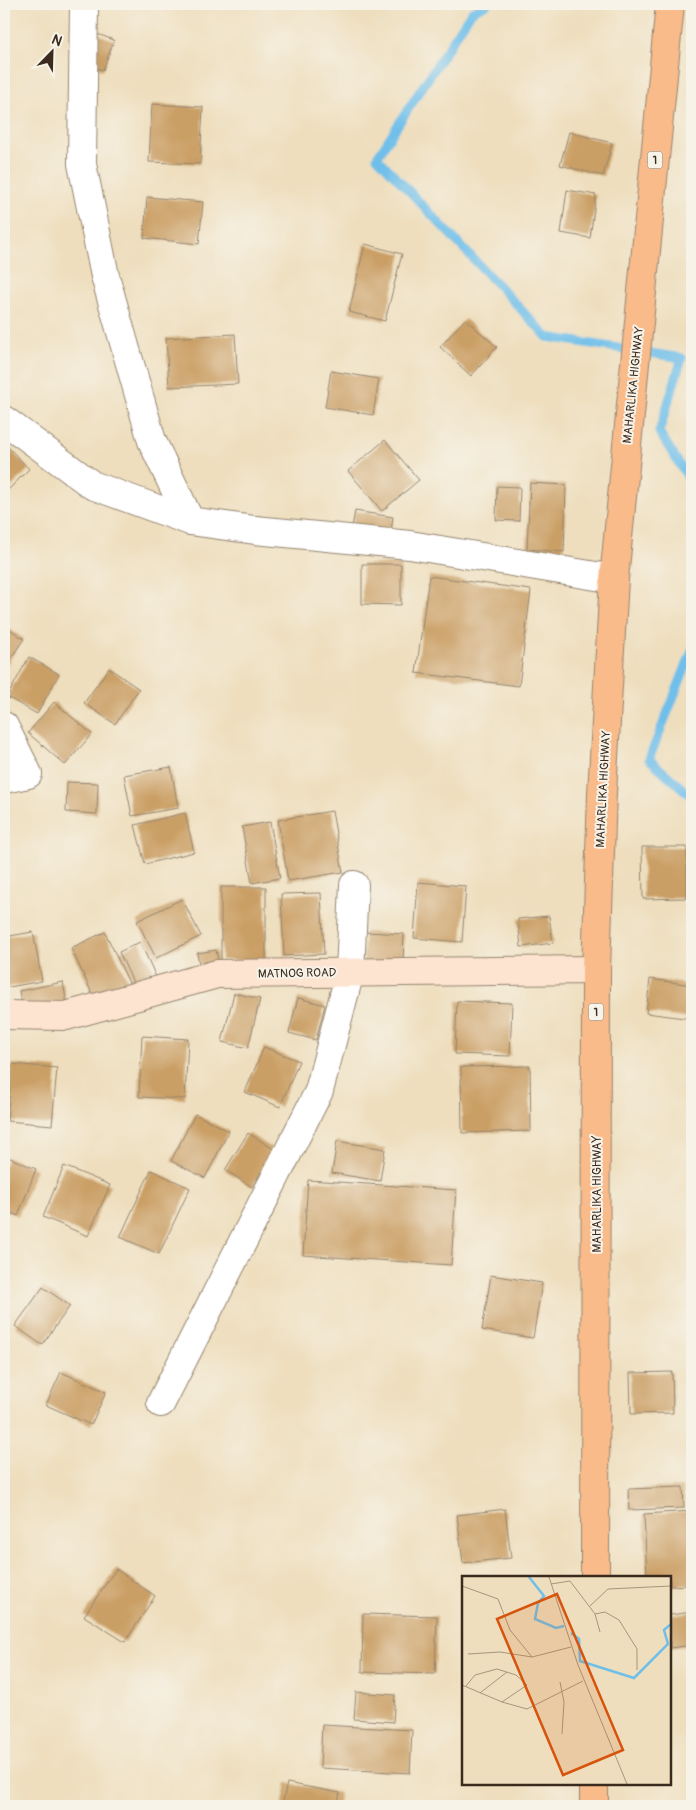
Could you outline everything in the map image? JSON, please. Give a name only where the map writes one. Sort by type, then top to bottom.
[{"type":"highway","name":"MAHARLIKA HIGHWAY","points":[[595,1576],[596,970],[602,793],[614,579],[670,4]]},
{"type":"highway","points":[[594,1785],[594,1806]]},
{"type":"street","points":[[84,4],[82,164],[84,174],[105,276],[152,441],[190,521]]},
{"type":"street","points":[[4,420],[92,485],[190,521],[255,530],[410,545],[614,579]]},
{"type":"street","points":[[4,726],[28,774],[4,779]]},
{"type":"street","points":[[161,1403],[319,1091],[350,972],[354,885]]},
{"type":"street","name":"MATNOG ROAD","points":[[4,1015],[66,1016],[217,974],[596,970]]},
{"type":"building","points":[[97,34],[114,40],[103,70],[86,64]]},
{"type":"building","points":[[152,104],[203,107],[200,164],[149,162]]},
{"type":"building","points":[[569,132],[612,143],[603,176],[560,165]]},
{"type":"building","points":[[567,190],[596,195],[590,238],[561,233]]},
{"type":"building","points":[[147,197],[203,202],[199,244],[144,238]]},
{"type":"building","points":[[365,244],[402,254],[385,321],[349,312]]},
{"type":"building","points":[[465,319],[497,347],[471,376],[440,347]]},
{"type":"building","points":[[235,334],[238,384],[169,387],[166,338]]},
{"type":"building","points":[[331,371],[379,379],[373,415],[325,407]]},
{"type":"building","points":[[385,440],[419,480],[382,511],[348,471]]},
{"type":"building","points":[[4,443],[29,469],[4,494]]},
{"type":"building","points":[[530,483],[566,485],[564,552],[527,549]]},
{"type":"building","points":[[497,486],[520,487],[519,521],[496,520]]},
{"type":"building","points":[[355,511],[393,517],[390,539],[351,533]]},
{"type":"building","points":[[362,564],[401,564],[401,605],[362,604]]},
{"type":"building","points":[[429,576],[531,590],[519,686],[416,673]]},
{"type":"building","points":[[4,625],[24,639],[4,668]]},
{"type":"building","points":[[29,657],[59,674],[37,714],[7,697]]},
{"type":"building","points":[[109,668],[139,689],[115,724],[84,703]]},
{"type":"building","points":[[54,702],[92,734],[65,765],[28,733]]},
{"type":"building","points":[[171,767],[178,808],[132,816],[124,775]]},
{"type":"building","points":[[67,782],[98,783],[97,814],[66,812]]},
{"type":"building","points":[[332,811],[343,872],[288,881],[278,820]]},
{"type":"building","points":[[185,813],[194,852],[145,864],[135,825]]},
{"type":"building","points":[[270,822],[280,878],[252,883],[242,827]]},
{"type":"building","points":[[642,847],[687,847],[687,898],[643,899]]},
{"type":"building","points":[[418,882],[466,886],[462,942],[414,938]]},
{"type":"building","points":[[221,887],[266,887],[266,960],[221,960]]},
{"type":"building","points":[[321,893],[324,954],[284,956],[281,894]]},
{"type":"building","points":[[182,899],[201,936],[156,958],[137,921]]},
{"type":"building","points":[[549,916],[553,943],[521,947],[518,919]]},
{"type":"building","points":[[33,932],[42,981],[4,988],[4,937]]},
{"type":"building","points":[[105,932],[130,985],[95,1000],[71,948]]},
{"type":"building","points":[[365,932],[404,934],[403,967],[363,964]]},
{"type":"building","points":[[140,942],[158,981],[137,991],[119,952]]},
{"type":"building","points":[[216,950],[220,970],[201,973],[197,953]]},
{"type":"building","points":[[650,979],[692,985],[692,1019],[646,1013]]},
{"type":"building","points":[[63,982],[67,1004],[24,1013],[19,991]]},
{"type":"building","points":[[234,993],[260,999],[248,1048],[222,1042]]},
{"type":"building","points":[[298,998],[325,1005],[316,1040],[289,1033]]},
{"type":"building","points":[[457,1001],[512,1003],[510,1056],[455,1054]]},
{"type":"building","points":[[142,1036],[188,1039],[185,1099],[139,1097]]},
{"type":"building","points":[[264,1047],[299,1061],[280,1107],[245,1092]]},
{"type":"building","points":[[12,1064],[57,1068],[52,1125],[7,1121]]},
{"type":"building","points":[[530,1066],[531,1131],[462,1133],[461,1067]]},
{"type":"building","points":[[195,1114],[229,1131],[205,1178],[171,1161]]},
{"type":"building","points":[[248,1133],[275,1150],[252,1187],[225,1170]]},
{"type":"building","points":[[337,1141],[385,1149],[380,1181],[332,1173]]},
{"type":"building","points":[[8,1157],[36,1169],[18,1216],[4,1210],[4,1168]]},
{"type":"building","points":[[64,1166],[110,1185],[88,1236],[43,1217]]},
{"type":"building","points":[[151,1170],[190,1188],[159,1254],[120,1237]]},
{"type":"building","points":[[308,1180],[456,1190],[451,1265],[303,1255]]},
{"type":"building","points":[[491,1275],[542,1283],[533,1338],[482,1330]]},
{"type":"building","points":[[43,1287],[70,1306],[42,1345],[15,1326]]},
{"type":"building","points":[[61,1372],[106,1392],[91,1425],[46,1405]]},
{"type":"building","points":[[672,1372],[673,1413],[631,1414],[630,1373]]},
{"type":"building","points":[[683,1487],[684,1508],[629,1510],[628,1489]]},
{"type":"building","points":[[505,1509],[511,1558],[463,1563],[457,1515]]},
{"type":"building","points":[[692,1511],[692,1585],[671,1586],[671,1576],[647,1576],[644,1514]]},
{"type":"building","points":[[116,1569],[155,1596],[125,1642],[84,1616]]},
{"type":"building","points":[[692,1612],[692,1645],[671,1648],[671,1615]]},
{"type":"building","points":[[363,1614],[437,1616],[435,1674],[362,1672]]},
{"type":"building","points":[[356,1692],[395,1695],[393,1722],[354,1719]]},
{"type":"building","points":[[322,1725],[412,1730],[410,1773],[320,1768]]},
{"type":"building","points":[[287,1783],[340,1793],[337,1806],[282,1806]]},
{"type":"waterway","points":[[487,4],[472,11],[377,157],[547,337],[682,358],[659,432],[692,484]]},
{"type":"waterway","points":[[692,651],[649,759],[692,797]]}]
